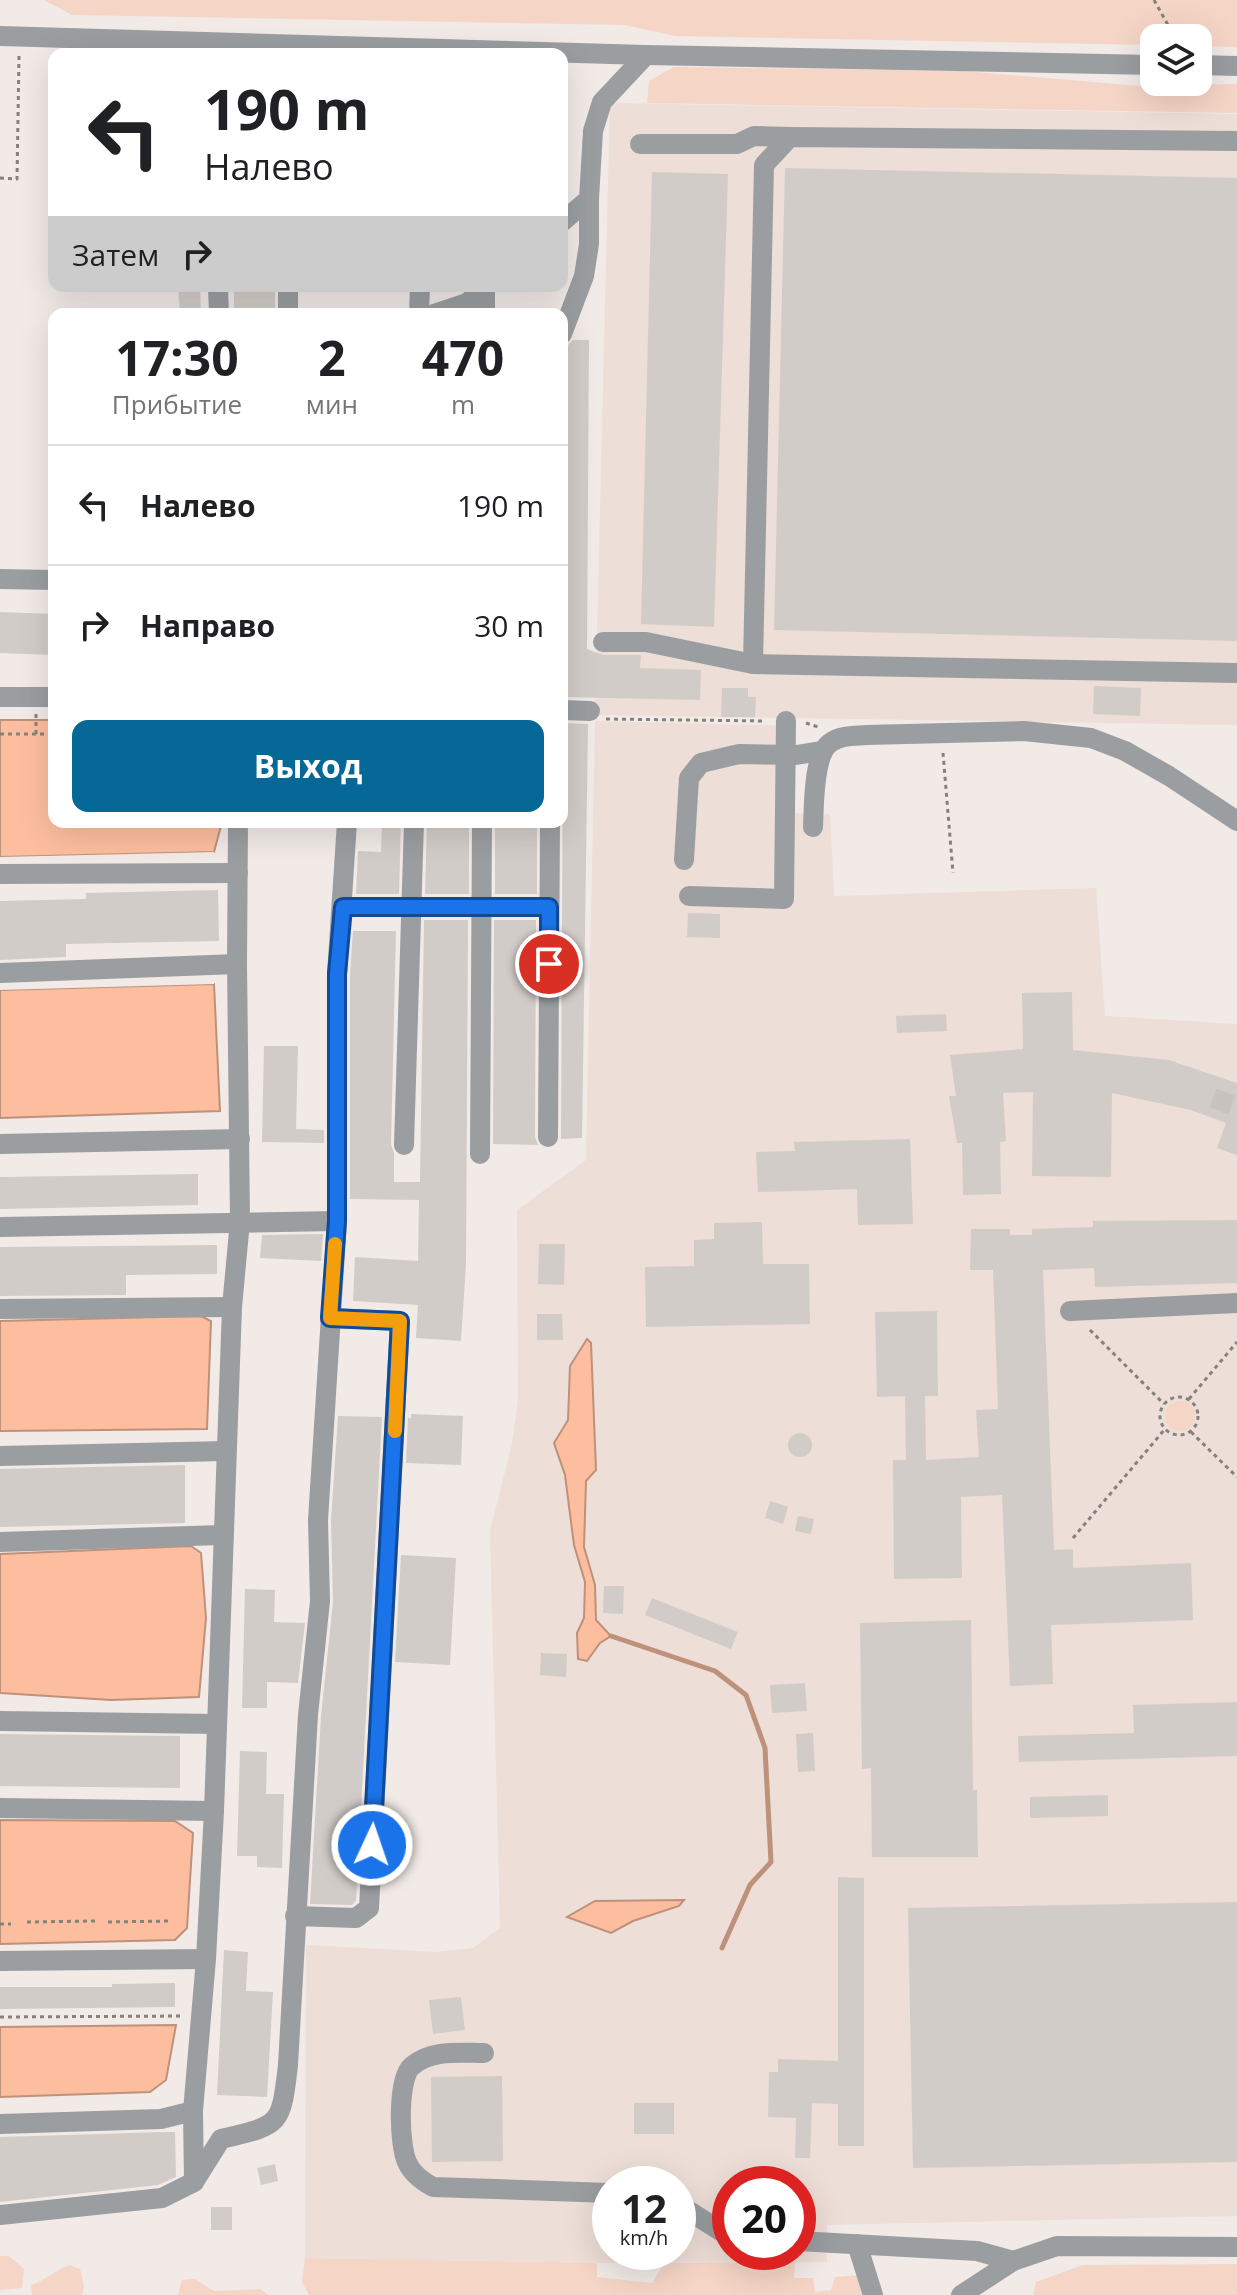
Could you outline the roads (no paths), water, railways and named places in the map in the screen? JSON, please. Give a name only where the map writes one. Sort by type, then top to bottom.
[{"type":"street","points":[[10,36],[214,48]]},
{"type":"street","points":[[568,54],[1140,65]]},
{"type":"street","points":[[568,318],[584,276],[589,244],[593,131],[602,102],[646,55]]},
{"type":"street","points":[[1212,65],[1237,66]]},
{"type":"street","points":[[640,144],[737,144],[754,136],[1237,141]]},
{"type":"street","points":[[753,664],[764,165],[790,137]]},
{"type":"street","points":[[568,217],[589,199]]},
{"type":"street","points":[[452,308],[467,303],[480,292]]},
{"type":"street","points":[[0,579],[48,580]]},
{"type":"street","points":[[603,642],[646,642],[753,664],[1237,673]]},
{"type":"street","points":[[0,697],[48,697]]},
{"type":"street","points":[[568,710],[590,711]]},
{"type":"street","points":[[689,896],[784,899],[786,721]]},
{"type":"street","points":[[684,860],[689,778],[701,763],[739,754],[786,755],[821,751],[831,742],[845,737],[1052,732],[1091,738],[1125,751],[1237,821]]},
{"type":"street","points":[[813,827],[821,751]]},
{"type":"street","points":[[194,2182],[193,2111],[214,1811],[232,1307],[240,1221],[238,828]]},
{"type":"street","points":[[0,2215],[162,2198],[194,2182],[221,2139],[269,2126],[283,2109],[308,1715],[320,1601],[318,1520],[337,1221],[337,974],[347,828]]},
{"type":"street","points":[[404,1145],[414,828]]},
{"type":"street","points":[[480,1154],[482,828]]},
{"type":"street","points":[[548,1137],[550,828]]},
{"type":"street","points":[[0,874],[238,873]]},
{"type":"street","points":[[343,907],[549,907]]},
{"type":"street","points":[[0,973],[237,964]]},
{"type":"street","points":[[0,1144],[240,1139]]},
{"type":"street","points":[[0,1227],[337,1221]]},
{"type":"street","points":[[1070,1311],[1237,1303]]},
{"type":"street","points":[[0,1309],[232,1307]]},
{"type":"street","points":[[295,1916],[356,1918],[369,1908],[400,1321],[330,1318]]},
{"type":"street","points":[[0,1456],[226,1451]]},
{"type":"street","points":[[0,1542],[222,1535]]},
{"type":"street","points":[[0,1721],[217,1724]]},
{"type":"street","points":[[0,1808],[214,1811]]},
{"type":"street","points":[[0,1961],[206,1959]]},
{"type":"street","points":[[484,2053],[443,2054],[423,2058],[408,2068],[402,2087],[402,2150],[408,2166],[420,2180],[433,2187],[592,2192]]},
{"type":"street","points":[[0,2124],[161,2119],[193,2111]]},
{"type":"street","points":[[816,2242],[977,2251],[1013,2261]]},
{"type":"street","points":[[857,2244],[873,2295]]},
{"type":"street","points":[[961,2295],[1013,2261],[1057,2246],[1237,2247]]},
{"type":"waterway","points":[[611,1636],[715,1671],[746,1695],[765,1748],[771,1862],[750,1885],[722,1948]]},
{"type":"tunnel","points":[[1213,1098],[1237,1107]]}]
